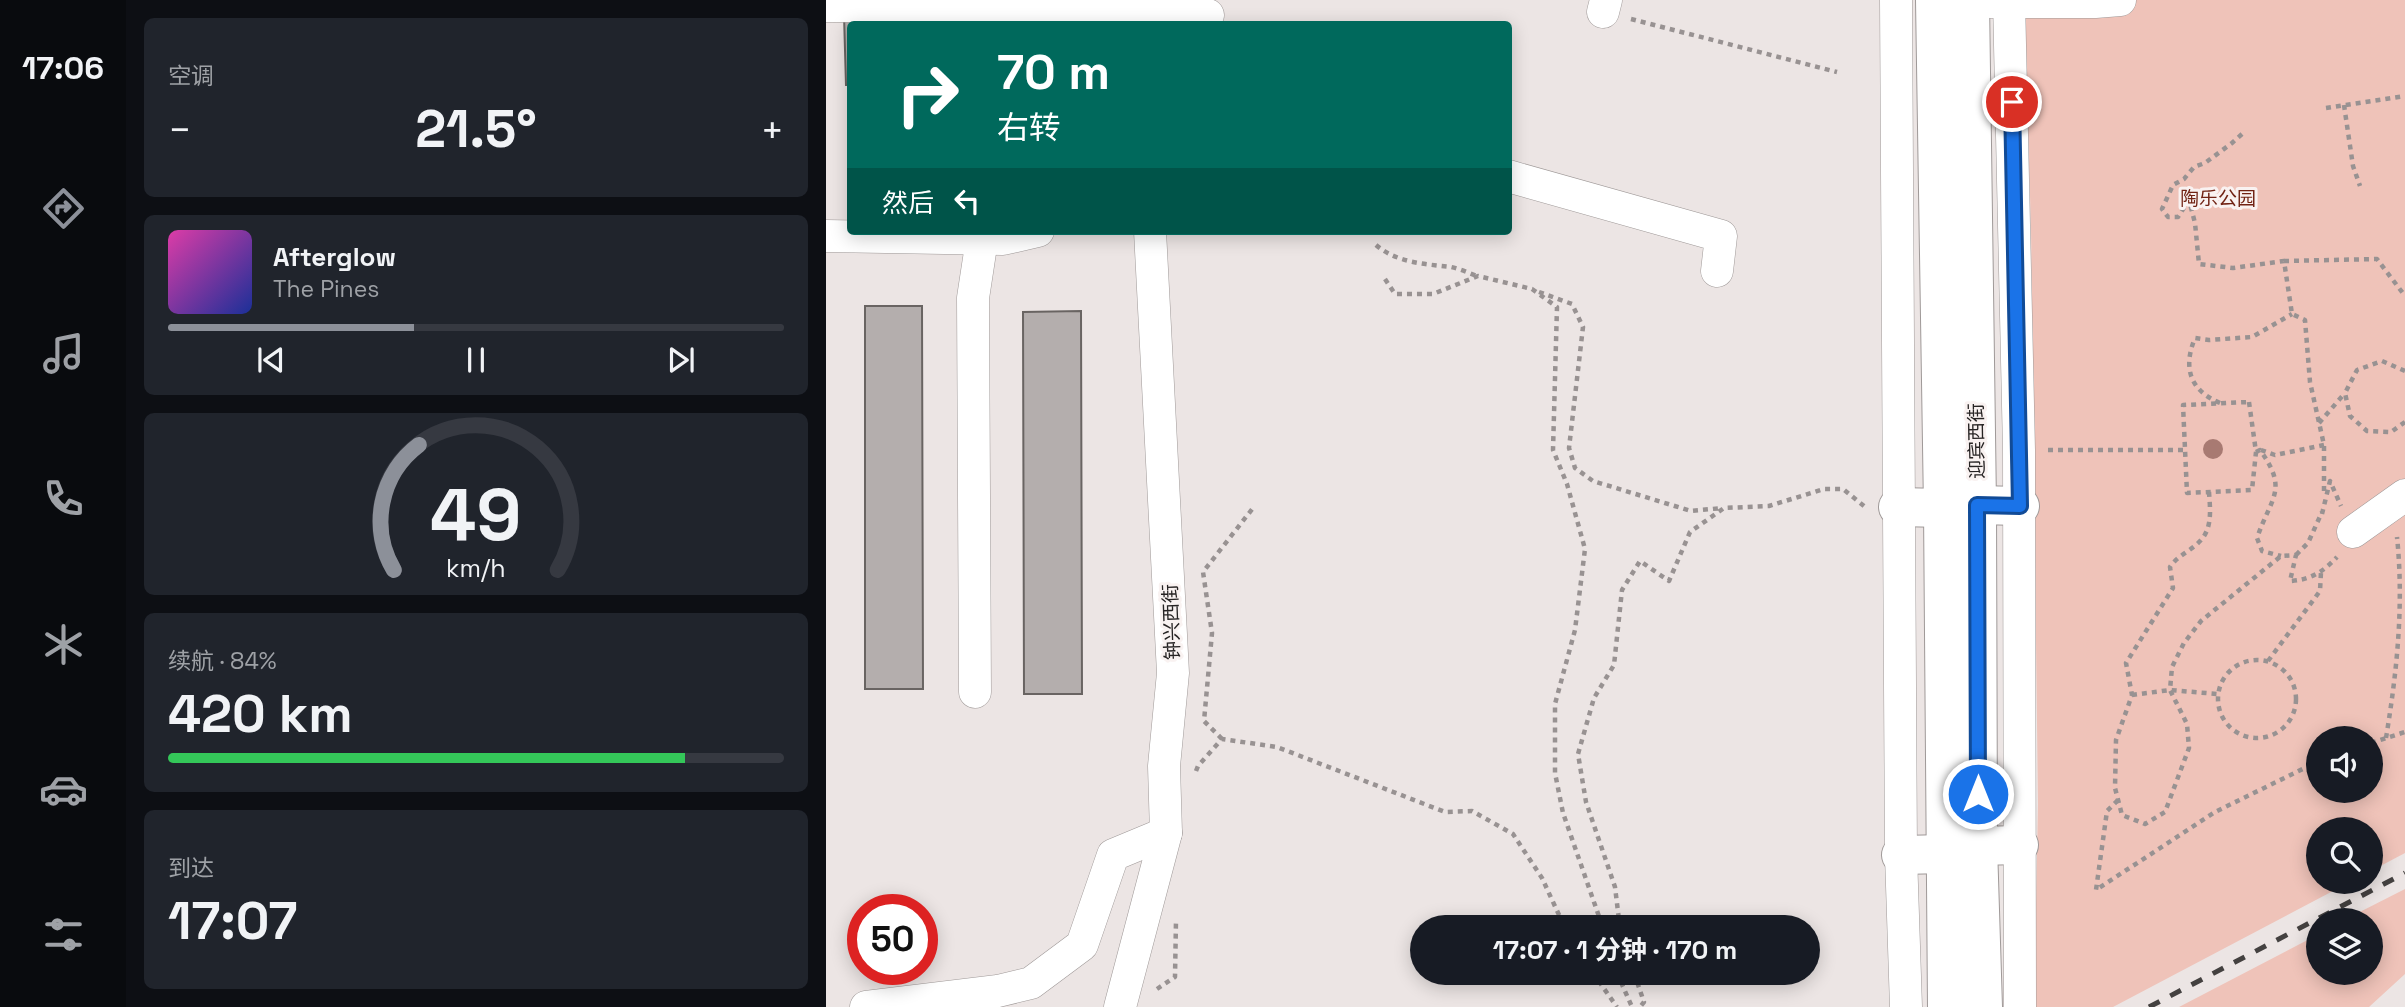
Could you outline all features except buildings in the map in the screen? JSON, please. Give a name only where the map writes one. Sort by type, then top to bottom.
[{"type":"main road","name":"迎宾西街","points":[[1947,1007],[1946,969],[1962,850],[1960,1]]},
{"type":"main road","points":[[1898,507],[2020,506]]},
{"type":"main road","points":[[1901,855],[2019,845]]},
{"type":"main road","name":"迎宾西街","points":[[1962,850],[1982,952],[1983,1007]]},
{"type":"street","points":[[1896,0],[1901,855],[1906,998]]},
{"type":"street","points":[[2009,0],[2020,506],[2021,1007]]},
{"type":"street","points":[[1960,1],[2120,0]]},
{"type":"street","points":[[826,6],[1183,7],[1213,13]]},
{"type":"street","points":[[1512,177],[1721,236],[1717,271]]},
{"type":"street","name":"钟兴西街","points":[[1120,1007],[1166,833],[1164,766],[1173,673],[1150,235]]},
{"type":"street","points":[[827,241],[991,236],[973,299],[975,692]]},
{"type":"street","points":[[2353,532],[2399,499]]},
{"type":"street","points":[[866,1007],[998,991],[1031,983],[1082,945],[1113,855],[1166,833]]},
{"type":"path","points":[[1604,6],[1837,72]]},
{"type":"path","points":[[2326,108],[2405,96]]},
{"type":"path","points":[[2344,105],[2353,166],[2360,186]]},
{"type":"path","points":[[2242,134],[2205,163],[2194,167],[2185,179],[2174,185],[2162,209],[2168,217],[2178,217],[2189,200],[2195,223],[2199,264],[2233,268],[2284,261],[2377,259],[2405,296]]},
{"type":"path","points":[[1376,246],[1385,254],[1429,267],[1452,267],[1532,289],[1572,304],[1583,327],[1569,447],[1576,468],[1593,481],[1691,511],[1769,506],[1824,489],[1843,489],[1862,504],[1868,513],[1898,507]]},
{"type":"path","points":[[2284,261],[2292,314]]},
{"type":"path","points":[[1385,279],[1395,294],[1433,294],[1478,276]]},
{"type":"path","points":[[1532,289],[1558,307],[1553,450],[1567,484],[1585,549],[1575,629],[1555,704],[1555,772],[1563,813],[1598,915]]},
{"type":"path","points":[[2222,404],[2209,398],[2188,370],[2189,351],[2194,338],[2209,340],[2252,337],[2292,314]]},
{"type":"path","points":[[2292,314],[2305,320],[2310,382],[2324,445],[2322,514]]},
{"type":"path","points":[[2318,424],[2345,393],[2357,370],[2382,361],[2405,372]]},
{"type":"path","points":[[2345,393],[2350,416],[2367,431],[2391,432],[2405,422]]},
{"type":"path","points":[[2249,402],[2258,451],[2252,490],[2187,493],[2185,450],[2183,405],[2249,402]]},
{"type":"path","points":[[2258,451],[2275,455],[2324,445]]},
{"type":"path","points":[[2019,450],[2185,450]]},
{"type":"path","points":[[2258,451],[2275,474],[2277,489],[2257,538],[2262,551],[2281,556],[2296,555]]},
{"type":"path","points":[[2330,481],[2353,532],[2344,549],[2321,571],[2304,580],[2290,581],[2296,555],[2308,543],[2322,514],[2330,481]]},
{"type":"path","points":[[2209,492],[2211,516],[2202,540],[2175,559],[2170,567],[2173,588],[2126,663],[2132,695],[2116,740],[2115,788],[2122,815],[2145,824],[2165,812],[2189,748],[2187,724],[2170,690],[2172,667],[2184,643],[2201,621],[2281,556]]},
{"type":"path","points":[[2386,738],[2398,665],[2399,499]]},
{"type":"path","points":[[1253,508],[1203,572],[1212,633],[1204,721],[1222,739],[1277,747],[1445,812],[1472,811],[1513,834],[1542,878],[1559,915]]},
{"type":"path","points":[[1618,915],[1615,887],[1586,802],[1578,754],[1594,698],[1614,665],[1622,590],[1640,561],[1669,581],[1690,532],[1724,508]]},
{"type":"path","points":[[2268,661],[2320,591],[2321,571]]},
{"type":"path","points":[[2245,661],[2268,661],[2287,672],[2296,692],[2294,715],[2280,732],[2258,739],[2237,733],[2221,717],[2217,694],[2226,674],[2245,661]]},
{"type":"path","points":[[2132,695],[2170,690],[2217,694]]},
{"type":"path","points":[[2383,739],[2405,732]]},
{"type":"path","points":[[1195,775],[1198,766],[1222,739]]},
{"type":"path","points":[[2118,800],[2107,811],[2096,890],[2215,812],[2306,767]]},
{"type":"path","points":[[1153,992],[1175,977],[1177,911]]},
{"type":"path","points":[[1602,985],[1618,1007]]},
{"type":"path","points":[[1623,985],[1632,1007]]},
{"type":"path","points":[[1638,985],[1644,1002],[1640,1007]]},
{"type":"green space","name":"陶乐公园","points":[[2024,0],[2405,0],[2405,853],[2383,865],[2383,817],[2306,817],[2306,894],[2327,894],[2113,1007],[2034,1007],[2038,804],[2031,229]]},
{"type":"green space","points":[[2405,889],[2405,974],[2369,1007],[2179,1007],[2306,941],[2306,985],[2383,985],[2383,908],[2368,908]]},
{"type":"railway","points":[[2149,1007],[2405,873]]},
{"type":"route","points":[[1978,794],[1977,505],[2020,506],[2012,102]]}]
